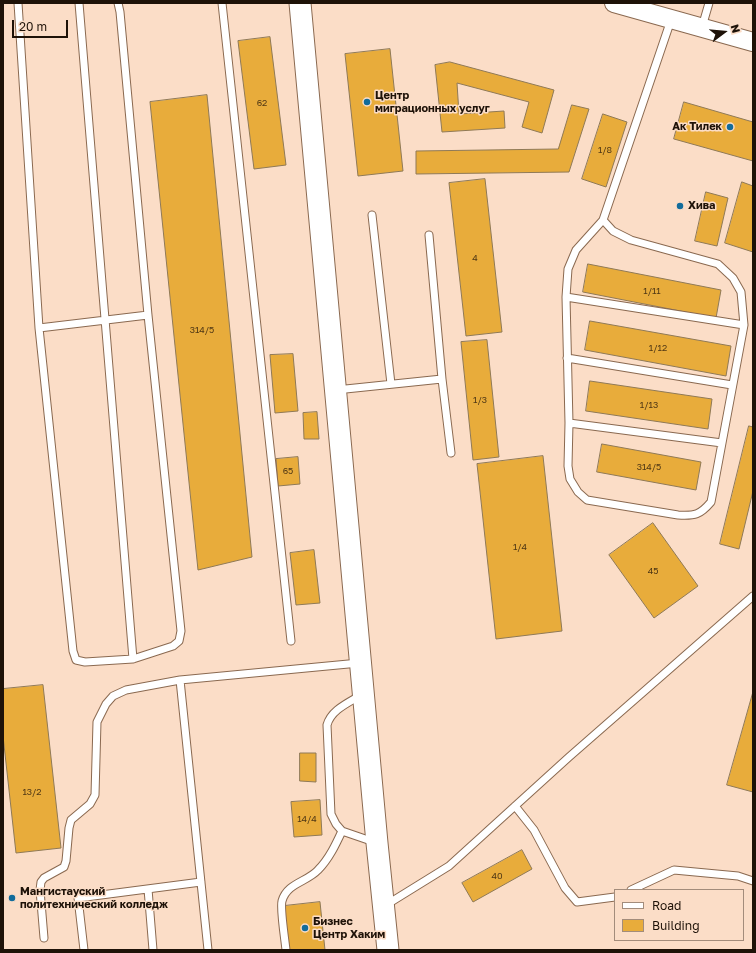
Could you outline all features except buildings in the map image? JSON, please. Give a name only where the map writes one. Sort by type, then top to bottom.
[{"type":"main road","points":[[300,3],[388,950]]},
{"type":"street","points":[[614,3],[753,42]]},
{"type":"lane","points":[[18,3],[39,328],[73,651],[76,660],[85,662],[133,659],[172,646],[179,641],[181,631],[148,315],[118,3]]},
{"type":"lane","points":[[79,3],[133,659]]},
{"type":"lane","points":[[222,3],[291,641]]},
{"type":"lane","points":[[701,27],[709,3]]},
{"type":"lane","points":[[603,220],[613,231],[631,240],[718,264],[733,278],[741,292],[744,325],[711,502],[703,512],[691,516],[587,500],[578,492],[570,479],[568,466],[570,423],[566,296],[568,269],[576,250],[603,220],[671,20]]},
{"type":"lane","points":[[372,215],[391,384]]},
{"type":"lane","points":[[429,235],[442,379],[451,453]]},
{"type":"lane","points":[[566,296],[744,325]]},
{"type":"lane","points":[[39,328],[148,315]]},
{"type":"lane","points":[[567,358],[732,385]]},
{"type":"lane","points":[[336,390],[442,379]]},
{"type":"lane","points":[[570,423],[722,443]]},
{"type":"lane","points":[[384,906],[449,866],[753,596]]},
{"type":"lane","points":[[44,938],[40,890],[41,882],[44,878],[64,867],[66,861],[68,828],[72,820],[90,804],[95,796],[97,722],[113,696],[126,690],[180,680],[361,663]]},
{"type":"lane","points":[[180,680],[208,950]]},
{"type":"lane","points":[[364,693],[334,713],[330,718],[328,725],[331,814],[336,824],[342,831],[377,843]]},
{"type":"lane","points":[[515,806],[534,830],[565,888],[577,902],[614,897]]},
{"type":"lane","points":[[286,950],[281,902],[285,892],[318,871],[330,855],[342,831]]},
{"type":"lane","points":[[634,889],[674,870],[738,876],[753,881]]},
{"type":"lane","points":[[84,950],[78,898],[201,882]]},
{"type":"lane","points":[[148,889],[153,950]]},
{"type":"place","name":"Центр миграционных услуг","points":[[367,102]]},
{"type":"place","name":"Ак Тилек","points":[[730,127]]},
{"type":"place","name":"Хива","points":[[680,206]]},
{"type":"place","name":"Мангистауский политехнический колледж","points":[[12,898]]},
{"type":"place","name":"Бизнес Центр Хаким","points":[[305,928]]}]
